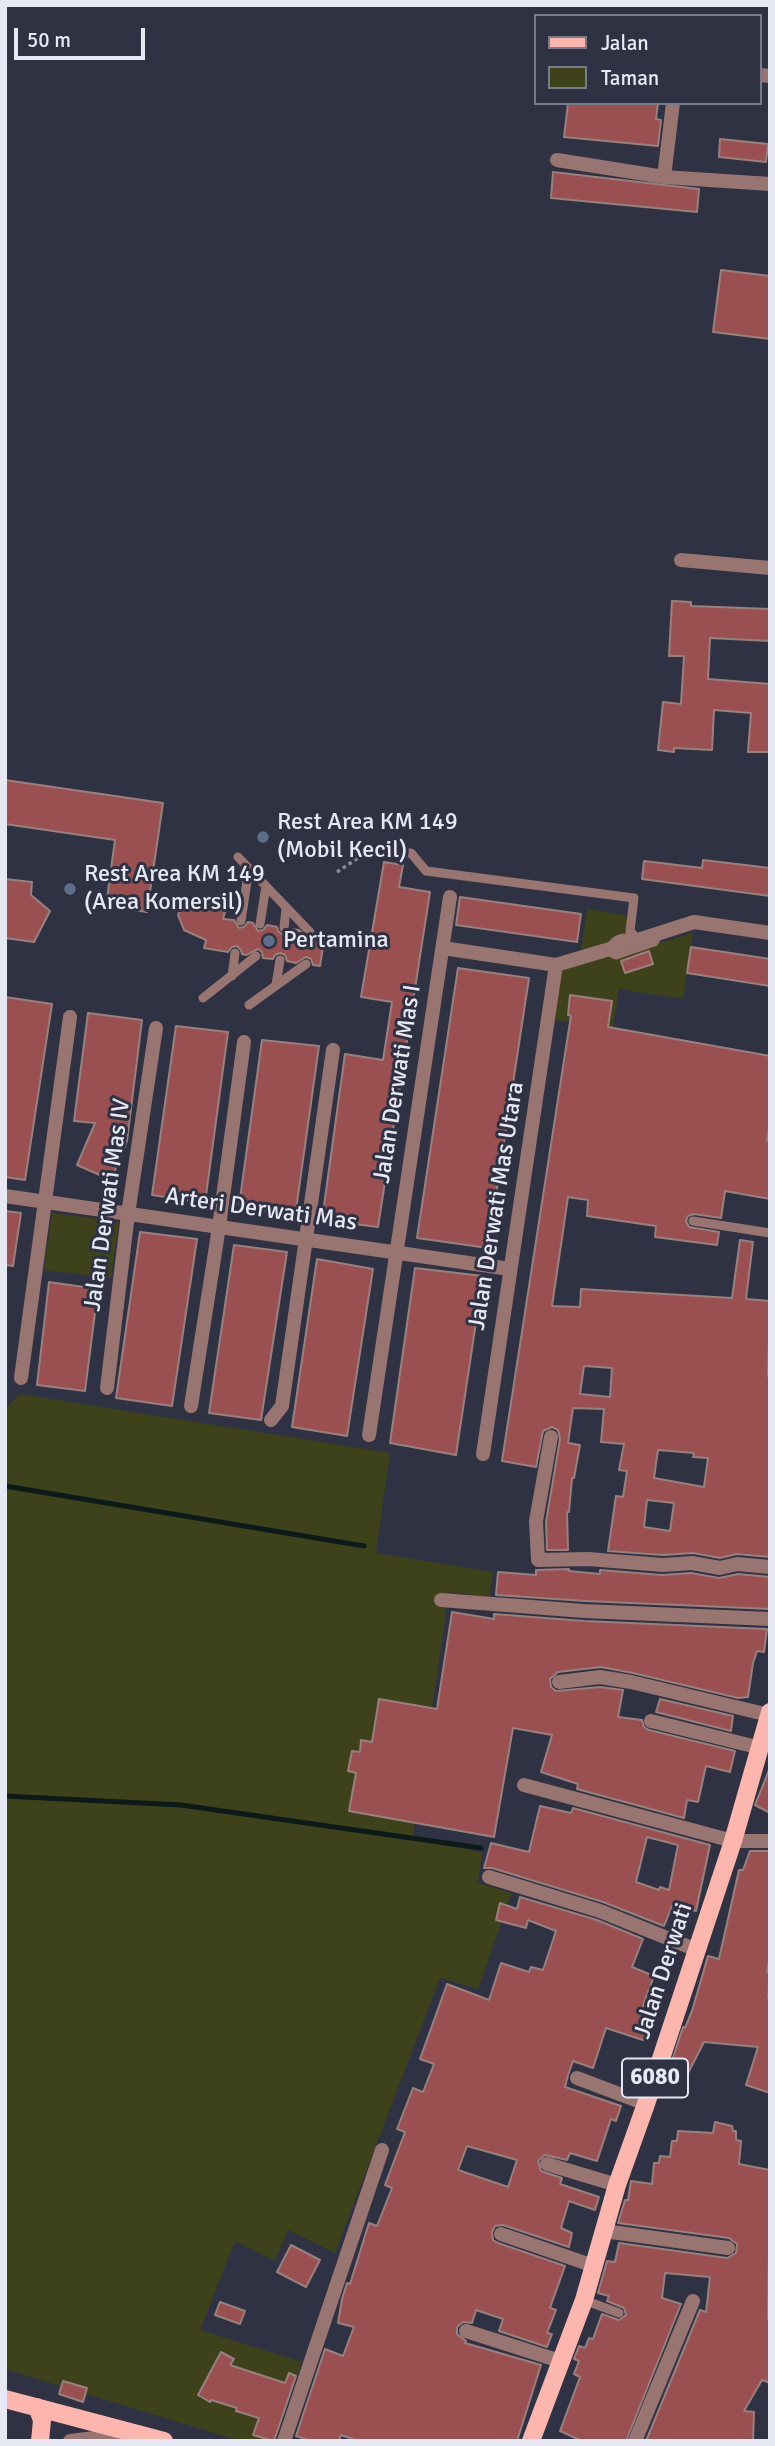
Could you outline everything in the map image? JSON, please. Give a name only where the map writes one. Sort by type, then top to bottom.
[{"type":"main road","name":"Jalan Derwati","points":[[531,2441],[584,2300],[617,2185],[733,1842],[769,1714]]},
{"type":"main road","points":[[5,2399],[164,2441]]},
{"type":"main road","points":[[37,2407],[42,2420],[40,2441]]},
{"type":"street","points":[[664,177],[673,105]]},
{"type":"street","points":[[557,160],[664,177],[770,184]]},
{"type":"street","points":[[681,560],[770,568]]},
{"type":"street","name":"Jalan Derwati Mas I","points":[[369,1435],[450,897]]},
{"type":"street","points":[[443,948],[556,965],[609,949],[618,950],[631,946],[636,941],[694,922],[770,933]]},
{"type":"street","name":"Jalan Derwati Mas Utara","points":[[483,1454],[556,965]]},
{"type":"street","points":[[21,1378],[70,1017]]},
{"type":"street","name":"Jalan Derwati Mas IV","points":[[107,1388],[128,1214],[156,1028]]},
{"type":"street","points":[[191,1406],[244,1042]]},
{"type":"street","points":[[271,1420],[282,1405],[333,1050]]},
{"type":"street","name":"Arteri Derwati Mas","points":[[5,1196],[510,1269]]},
{"type":"street","points":[[551,1437],[536,1521],[538,1560],[588,1559],[663,1565],[692,1563],[720,1568],[737,1563],[770,1567]]},
{"type":"street","points":[[440,1600],[584,1611],[770,1619]]},
{"type":"street","points":[[559,1682],[600,1677],[769,1714]]},
{"type":"street","points":[[651,1721],[761,1748]]},
{"type":"street","points":[[524,1785],[733,1842],[770,1841]]},
{"type":"street","points":[[489,1877],[600,1911],[697,1950]]},
{"type":"street","points":[[577,2078],[646,2104]]},
{"type":"street","points":[[284,2441],[382,2150]]},
{"type":"street","points":[[547,2164],[617,2185]]},
{"type":"street","points":[[604,2231],[728,2248]]},
{"type":"street","points":[[501,2234],[594,2266]]},
{"type":"street","points":[[635,2441],[693,2301]]},
{"type":"street","points":[[466,2331],[560,2361]]},
{"type":"street","points":[[70,2441],[136,2433]]},
{"type":"lane","points":[[406,853],[411,853],[426,871],[634,898],[630,931],[636,941]]},
{"type":"lane","points":[[238,857],[310,932]]},
{"type":"lane","points":[[240,921],[249,868]]},
{"type":"lane","points":[[260,924],[266,886]]},
{"type":"lane","points":[[284,928],[286,908]]},
{"type":"lane","points":[[609,949],[616,955],[654,942],[659,934]]},
{"type":"lane","points":[[232,976],[235,953]]},
{"type":"lane","points":[[203,998],[256,956]]},
{"type":"lane","points":[[276,985],[279,960]]},
{"type":"lane","points":[[248,1005],[306,964]]},
{"type":"lane","points":[[694,1221],[770,1233]]},
{"type":"lane","points":[[584,2300],[619,2313]]},
{"type":"path","points":[[337,872],[373,848],[406,853]]},
{"type":"green space","points":[[587,909],[631,916],[629,931],[642,948],[693,933],[683,999],[619,989],[613,1028],[554,1020],[561,971],[579,964]]},
{"type":"green space","points":[[52,1213],[119,1222],[111,1278],[44,1270]]},
{"type":"green space","points":[[20,1394],[390,1453],[376,1553],[493,1572],[489,1597],[449,1592],[413,1838],[482,1853],[478,1883],[512,1893],[478,1989],[440,1978],[335,2253],[288,2230],[275,2261],[235,2241],[200,2330],[302,2362],[274,2441],[240,2441],[5,2369],[5,1409]]},
{"type":"building","points":[[568,105],[658,105],[656,119],[661,120],[658,146],[564,137]]},
{"type":"building","points":[[720,139],[768,144],[766,162],[719,157]]},
{"type":"building","points":[[553,172],[699,189],[697,212],[551,198]]},
{"type":"building","points":[[721,270],[770,276],[770,339],[713,332]]},
{"type":"building","points":[[672,601],[691,602],[691,606],[770,609],[770,641],[710,638],[708,679],[770,684],[770,752],[748,752],[751,713],[714,710],[712,750],[658,750],[663,702],[681,704],[684,656],[669,656]]},
{"type":"building","points":[[5,780],[163,803],[147,912],[106,906],[115,840],[5,824]]},
{"type":"building","points":[[703,860],[770,868],[770,896],[642,879],[644,861],[702,868]]},
{"type":"building","points":[[384,862],[403,865],[399,887],[430,892],[378,1227],[322,1220],[345,1054],[383,1060],[392,1002],[361,997]]},
{"type":"building","points":[[5,879],[32,882],[31,895],[50,911],[34,942],[5,938]]},
{"type":"building","points":[[460,897],[581,914],[577,942],[456,925]]},
{"type":"building","points":[[195,898],[225,912],[223,919],[234,920],[239,928],[248,922],[253,923],[258,931],[267,925],[277,927],[283,935],[291,929],[299,930],[309,939],[317,933],[325,934],[320,966],[313,965],[311,959],[306,957],[296,963],[287,961],[285,955],[280,953],[273,959],[263,958],[258,949],[246,955],[242,954],[237,946],[228,952],[204,948],[206,940],[184,930],[178,915],[182,906],[193,902]]},
{"type":"building","points":[[691,947],[770,959],[770,986],[687,973]]},
{"type":"building","points":[[649,951],[653,964],[625,973],[621,961]]},
{"type":"building","points":[[458,968],[529,978],[488,1248],[417,1238]]},
{"type":"building","points":[[570,995],[612,1001],[608,1027],[770,1056],[770,1122],[767,1141],[770,1141],[770,1199],[725,1191],[721,1218],[694,1214],[688,1216],[686,1221],[689,1227],[719,1232],[717,1245],[655,1237],[656,1226],[587,1216],[588,1200],[568,1197],[552,1306],[580,1307],[581,1289],[732,1298],[740,1240],[753,1242],[746,1299],[770,1301],[770,1557],[737,1554],[720,1558],[693,1553],[663,1555],[608,1551],[616,1496],[623,1497],[627,1471],[619,1470],[624,1444],[601,1442],[604,1409],[573,1408],[568,1443],[580,1445],[567,1512],[568,1550],[547,1550],[546,1522],[560,1439],[558,1430],[552,1427],[543,1431],[536,1467],[502,1461],[571,1016],[568,1015]],"holes":[[[584,1366],[612,1368],[610,1397],[580,1394]],[[658,1450],[694,1453],[693,1457],[708,1458],[704,1487],[654,1478]],[[647,1500],[674,1503],[670,1531],[644,1527]]]},
{"type":"building","points":[[5,997],[52,1004],[25,1180],[5,1177]]},
{"type":"building","points":[[88,1013],[142,1020],[127,1141],[111,1180],[77,1165],[95,1123],[74,1121]]},
{"type":"building","points":[[176,1026],[228,1032],[205,1203],[152,1195]]},
{"type":"building","points":[[262,1040],[319,1046],[295,1217],[239,1206]]},
{"type":"building","points":[[5,1211],[21,1213],[13,1266],[5,1265]]},
{"type":"building","points":[[140,1232],[197,1239],[172,1406],[116,1398]]},
{"type":"building","points":[[234,1245],[287,1252],[261,1420],[209,1413]]},
{"type":"building","points":[[317,1259],[373,1269],[347,1436],[292,1427]]},
{"type":"building","points":[[415,1268],[483,1276],[456,1455],[390,1443]]},
{"type":"building","points":[[49,1282],[98,1289],[85,1391],[37,1385]]},
{"type":"building","points":[[569,1569],[600,1574],[600,1570],[662,1575],[691,1573],[719,1578],[738,1574],[770,1577],[770,1609],[496,1595],[498,1572],[536,1575],[536,1570]]},
{"type":"building","points":[[452,1612],[494,1619],[494,1614],[767,1629],[764,1652],[757,1651],[753,1663],[748,1697],[738,1698],[601,1667],[558,1672],[550,1679],[551,1687],[556,1691],[600,1687],[623,1690],[618,1717],[642,1720],[644,1727],[649,1730],[735,1751],[730,1772],[706,1766],[698,1802],[687,1800],[684,1818],[577,1789],[578,1784],[541,1772],[552,1735],[513,1728],[494,1837],[349,1811],[356,1773],[348,1771],[352,1751],[360,1752],[361,1740],[372,1742],[379,1699],[437,1709]]},
{"type":"building","points":[[660,1699],[733,1716],[731,1731],[656,1712]]},
{"type":"building","points":[[770,1770],[770,1813],[755,1805]]},
{"type":"building","points":[[540,1806],[571,1813],[573,1808],[710,1845],[696,1911],[672,1906],[664,1926],[603,1902],[492,1868],[484,1868],[491,1843],[529,1852]],"holes":[[[647,1837],[678,1845],[669,1890],[660,1887],[659,1890],[636,1882]]]},
{"type":"building","points":[[750,1851],[770,1851],[770,1956],[767,1972],[770,1972],[770,2093],[746,2085],[758,2047],[704,2042],[684,2081],[668,2073],[683,2027],[685,2028],[692,2011],[708,1956],[719,1959],[739,1870],[743,1870]]},
{"type":"building","points":[[520,1897],[597,1920],[643,1939],[632,1967],[654,1976],[643,2005],[654,2010],[643,2040],[606,2028],[593,2068],[573,2061],[565,2087],[621,2106],[616,2121],[611,2119],[597,2161],[570,2153],[567,2160],[545,2155],[538,2161],[541,2171],[562,2178],[560,2184],[599,2197],[595,2210],[569,2201],[561,2228],[572,2233],[569,2247],[503,2225],[495,2226],[492,2232],[493,2240],[498,2243],[565,2266],[550,2308],[556,2310],[547,2333],[552,2334],[547,2347],[499,2331],[503,2319],[476,2310],[472,2323],[463,2322],[457,2327],[457,2334],[465,2343],[541,2365],[517,2441],[359,2441],[341,2435],[339,2441],[312,2441],[296,2436],[325,2349],[343,2356],[354,2327],[338,2323],[342,2299],[347,2283],[350,2284],[369,2223],[377,2226],[392,2188],[385,2185],[405,2132],[397,2129],[413,2088],[423,2092],[434,2064],[420,2059],[447,1984],[489,2000],[501,1963],[529,1972],[531,1967],[543,1970],[556,1931],[528,1920],[526,1928],[496,1920],[500,1903],[517,1909]],"holes":[[[467,2146],[517,2160],[508,2187],[458,2170]]]},
{"type":"building","points":[[715,2122],[732,2126],[733,2131],[736,2131],[736,2140],[741,2141],[739,2164],[770,2170],[770,2383],[762,2380],[744,2411],[754,2412],[753,2441],[646,2441],[700,2310],[706,2312],[710,2277],[665,2273],[662,2298],[681,2304],[626,2441],[582,2441],[560,2431],[580,2377],[574,2374],[579,2361],[574,2359],[579,2346],[585,2348],[589,2338],[593,2339],[602,2314],[619,2320],[626,2315],[624,2308],[607,2301],[609,2296],[598,2293],[607,2261],[615,2262],[619,2243],[727,2258],[736,2253],[737,2244],[729,2238],[618,2223],[625,2200],[628,2200],[631,2181],[652,2184],[654,2163],[659,2163],[660,2156],[670,2157],[672,2141],[677,2141],[678,2131],[713,2133]]},
{"type":"building","points":[[291,2245],[320,2260],[306,2287],[277,2272]]},
{"type":"building","points":[[220,2302],[245,2311],[240,2324],[215,2315]]},
{"type":"building","points":[[221,2352],[234,2359],[230,2365],[285,2383],[289,2373],[296,2376],[274,2441],[253,2435],[259,2418],[236,2411],[237,2408],[211,2400],[210,2402],[198,2395]]},
{"type":"building","points":[[63,2381],[87,2388],[83,2402],[59,2394]]},
{"type":"waterway","points":[[5,1486],[364,1546]]},
{"type":"waterway","points":[[5,1796],[181,1805],[481,1848]]},
{"type":"place","name":"Rest Area KM 149 (Mobil Kecil)","points":[[263,837]]},
{"type":"place","name":"Rest Area KM 149 (Area Komersil)","points":[[70,889]]},
{"type":"place","name":"Pertamina","points":[[269,941]]}]
